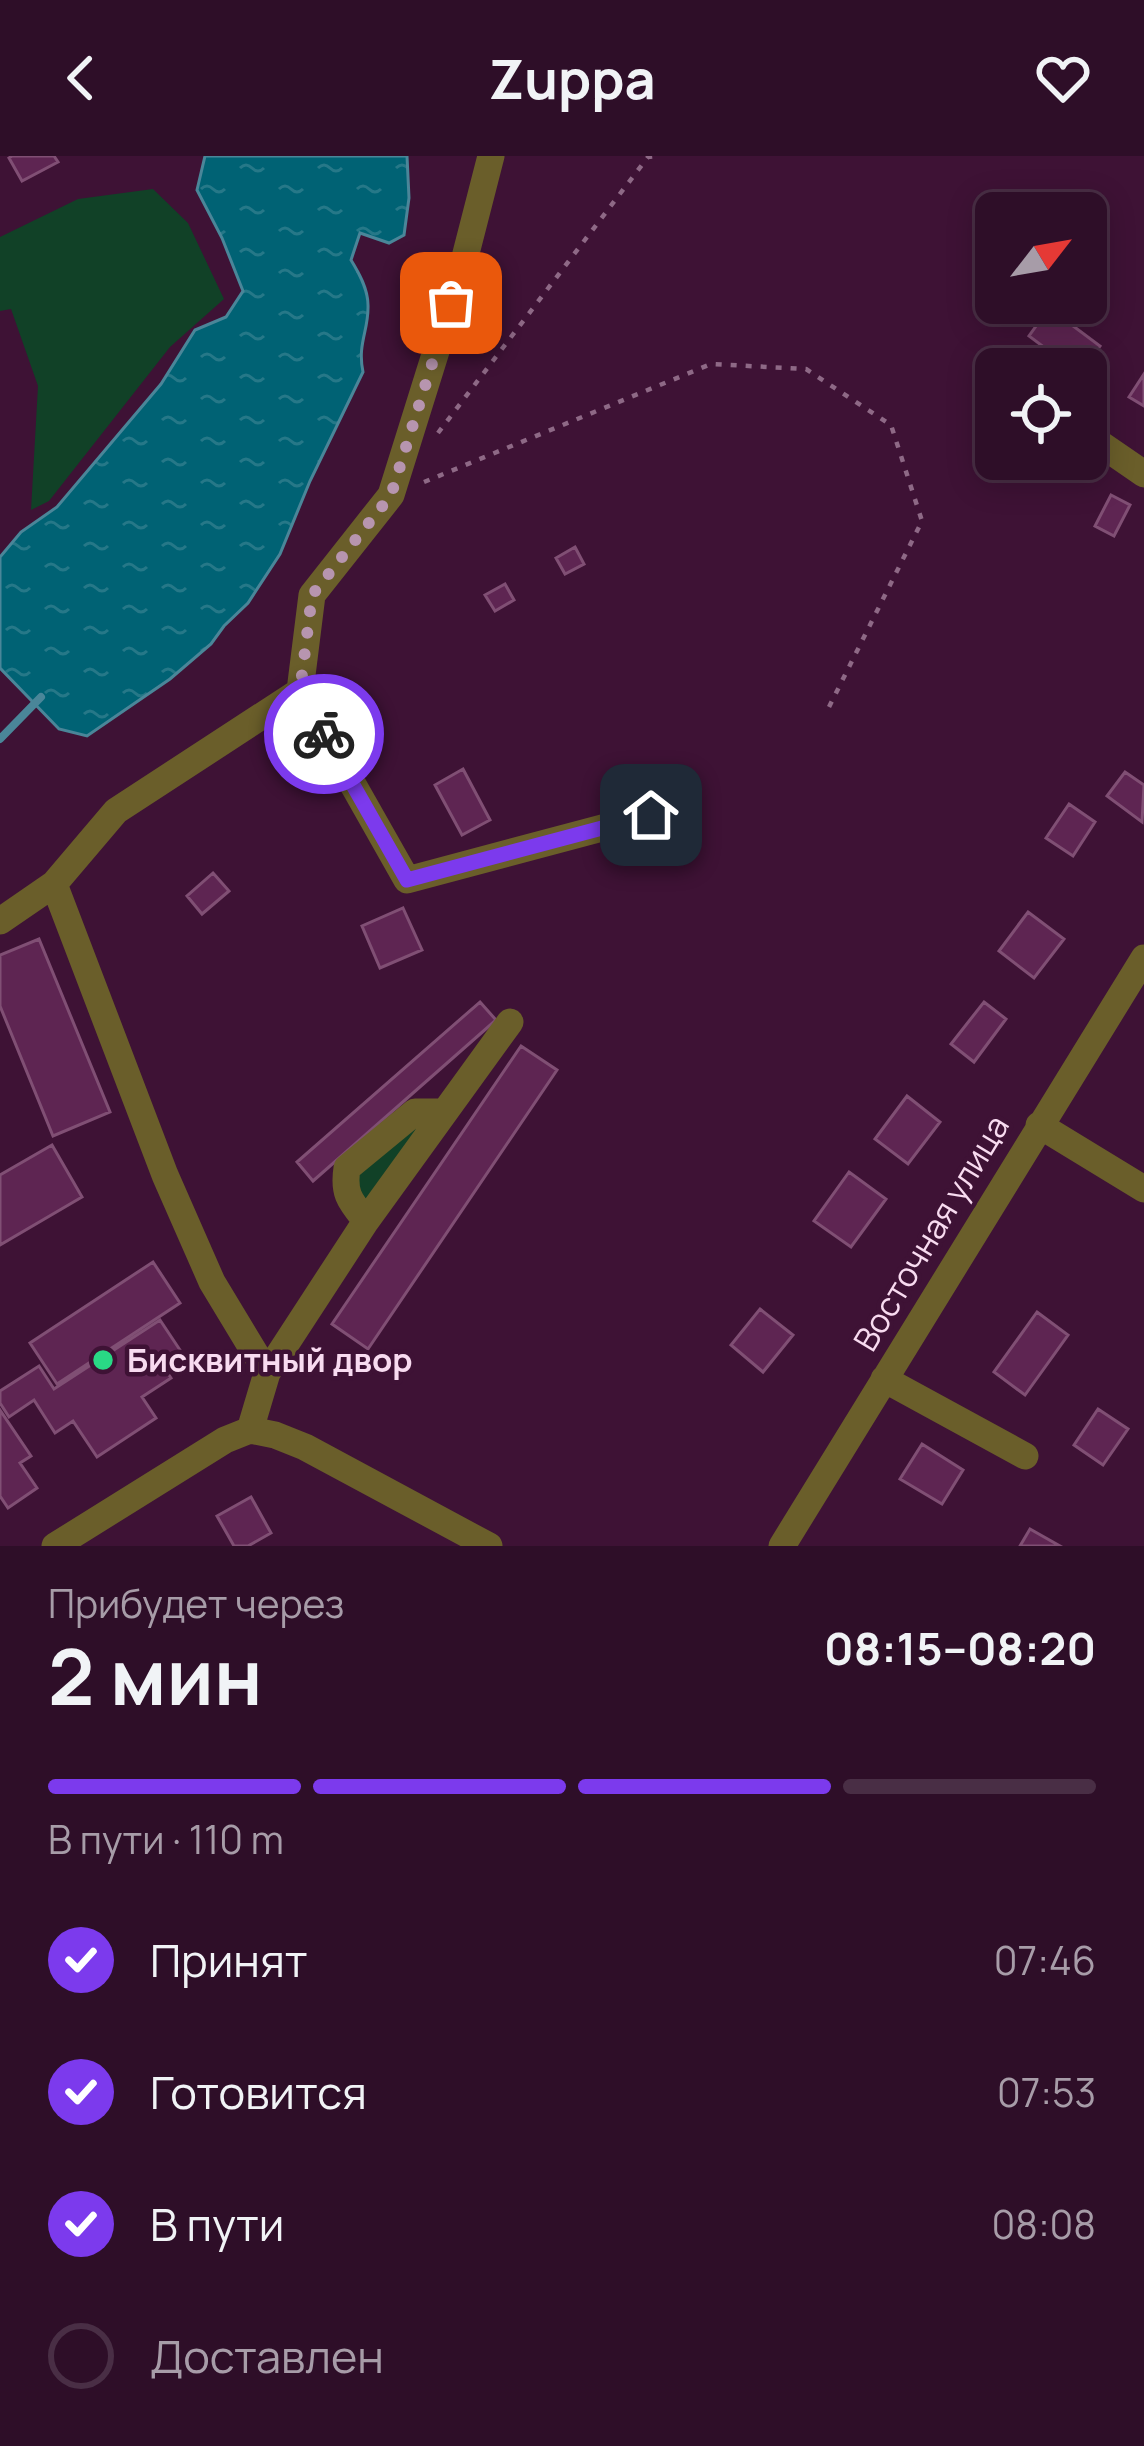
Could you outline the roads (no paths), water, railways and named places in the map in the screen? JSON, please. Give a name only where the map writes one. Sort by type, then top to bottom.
[{"type":"street","points":[[491,156],[463,265],[391,495],[312,595],[300,691],[407,880],[651,815]]},
{"type":"street","points":[[1107,448],[1144,474]]},
{"type":"street","points":[[0,921],[55,884],[116,811],[300,691]]},
{"type":"street","points":[[55,884],[165,1175],[212,1282],[267,1373]]},
{"type":"street","name":"Восточная улица","points":[[782,1546],[1144,958]]},
{"type":"street","points":[[250,1430],[267,1373],[366,1221],[510,1022]]},
{"type":"street","points":[[366,1221],[349,1200],[344,1186],[347,1168],[415,1112],[444,1112]]},
{"type":"street","points":[[1040,1125],[1144,1189]]},
{"type":"street","points":[[884,1379],[1025,1456]]},
{"type":"street","points":[[55,1546],[225,1440],[250,1430],[305,1447],[489,1546]]},
{"type":"water","points":[[205,156],[407,156],[404,235],[389,243],[360,233],[351,260],[368,299],[363,372],[280,554],[248,603],[211,644],[170,679],[87,736],[59,729],[0,668],[0,557],[21,532],[57,507],[161,384],[195,330],[226,317],[243,291],[197,190]]},
{"type":"waterway","points":[[0,739],[41,697]]},
{"type":"place","name":"Бисквитный двор","points":[[103,1360]]}]
